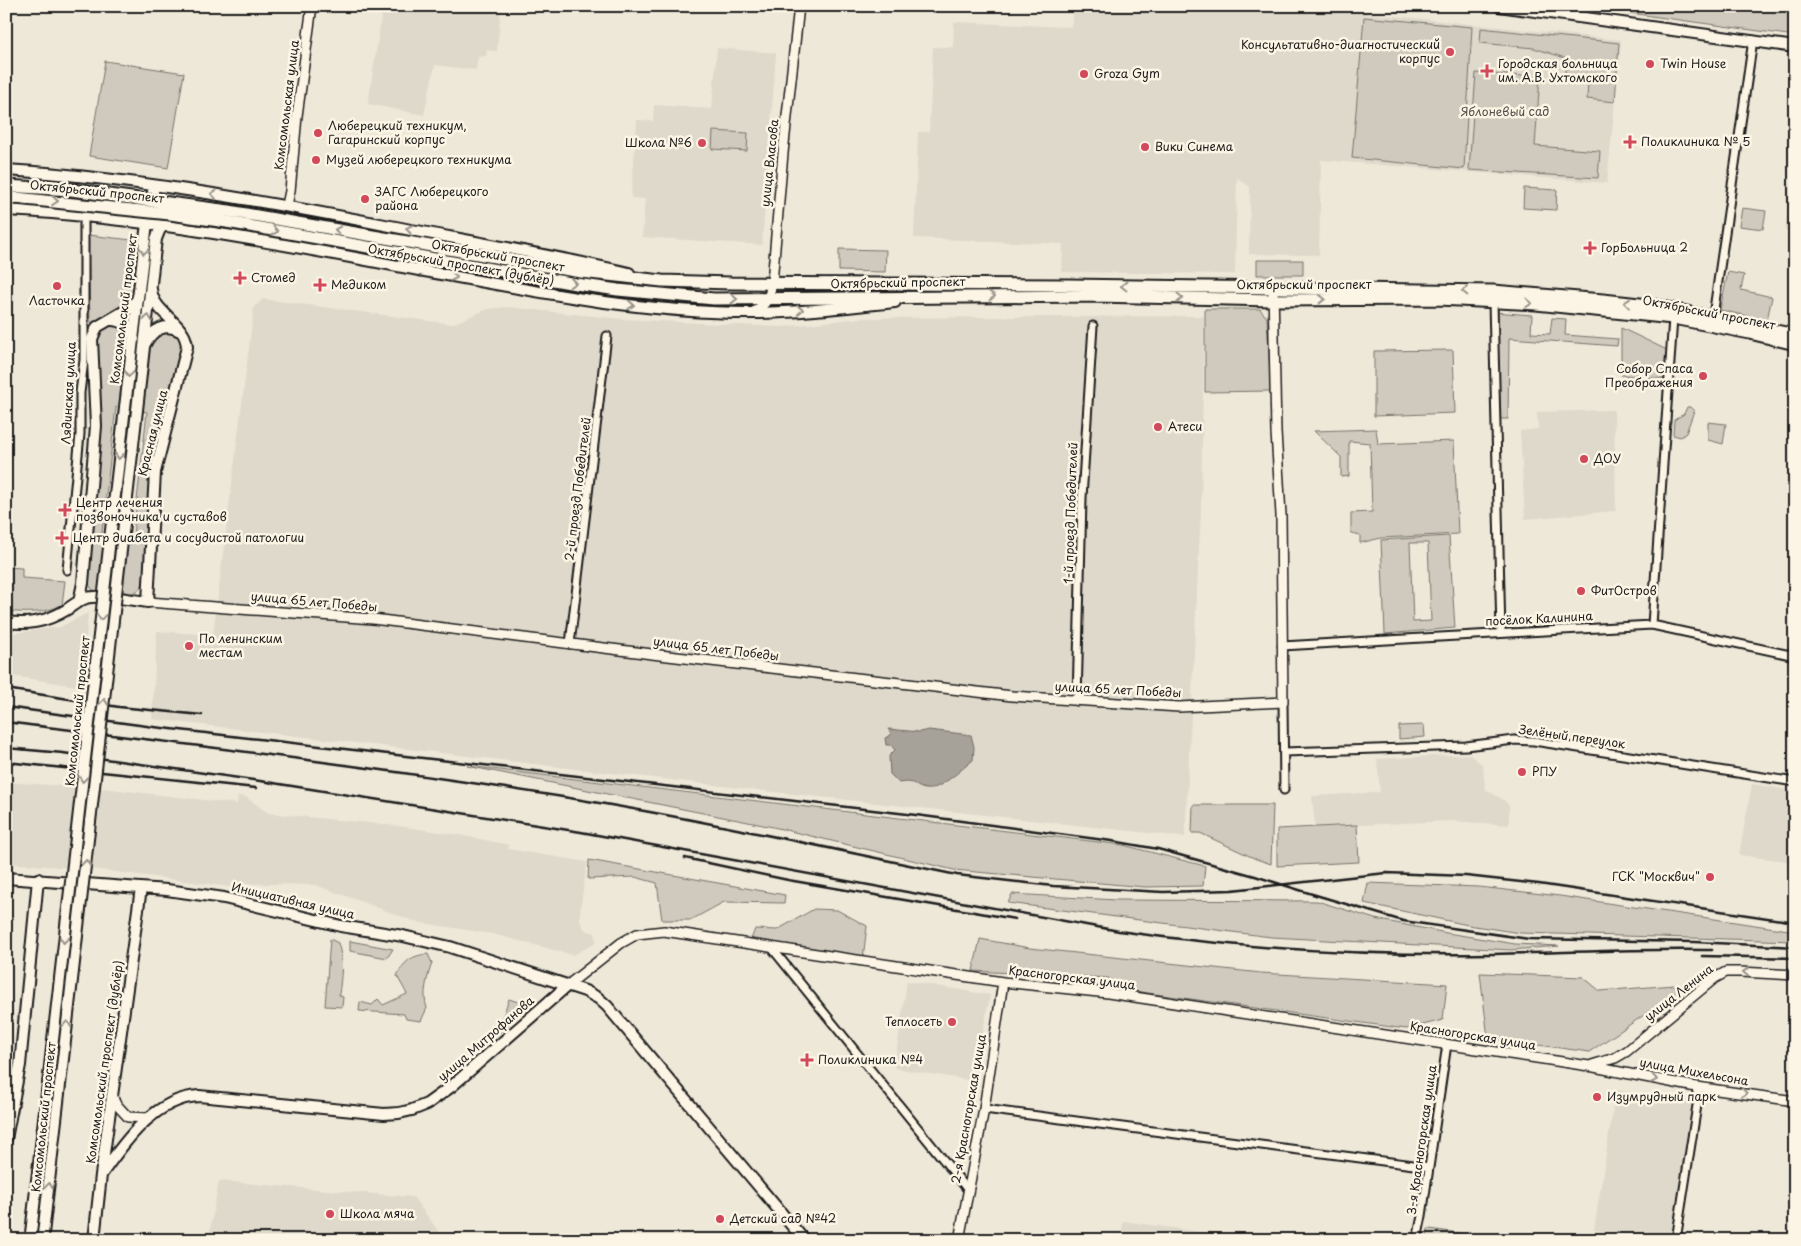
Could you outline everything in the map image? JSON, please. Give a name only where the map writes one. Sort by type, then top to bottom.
[{"type":"main road","points":[[1499,6],[1795,47]]},
{"type":"main road","name":"Октябрьский проспект (дублёр)","points":[[6,170],[80,175],[239,197],[551,255],[662,280]]},
{"type":"main road","name":"Октябрьский проспект","points":[[6,186],[70,190],[228,217],[581,272],[662,280],[1273,294],[1493,302],[1594,309],[1673,318],[1795,344]]},
{"type":"main road","name":"Комсомольский проспект","points":[[31,1236],[125,407],[147,223],[154,186]]},
{"type":"main road","name":"Октябрьский проспект","points":[[6,197],[150,212],[228,217],[618,290],[714,299],[1493,291],[1658,306],[1713,316],[1795,335]]},
{"type":"main road","name":"Октябрьский проспект (дублёр)","points":[[6,210],[84,215],[165,225],[578,298],[681,310],[752,313],[850,307],[943,296]]},
{"type":"main road","name":"Комсомольский проспект","points":[[43,1237],[156,240],[160,229],[165,225]]},
{"type":"main road","points":[[151,289],[155,303],[183,333]]},
{"type":"main road","points":[[107,320],[128,309],[136,300],[139,292]]},
{"type":"main road","points":[[107,320],[115,320],[124,324],[131,331],[134,340]]},
{"type":"main road","name":"Лядинская улица","points":[[79,602],[83,583],[96,442],[92,339],[97,327],[107,320]]},
{"type":"main road","points":[[144,348],[151,335],[162,328],[176,328],[183,333]]},
{"type":"main road","name":"Красная улица","points":[[148,602],[155,472],[161,444],[186,359],[187,343],[183,333]]},
{"type":"main road","points":[[6,622],[28,624],[41,622],[92,597],[148,602]]},
{"type":"main road","name":"Инициативная улица","points":[[6,878],[141,888],[224,898],[341,926],[424,940],[492,959],[568,985]]},
{"type":"main road","points":[[6,1138],[20,1066],[38,879]]},
{"type":"main road","name":"Комсомольский проспект (дублёр)","points":[[94,1240],[101,1175],[141,888]]},
{"type":"main road","points":[[568,985],[585,990],[607,1006],[804,1240]]},
{"type":"main road","name":"улица Митрофанова","points":[[101,1175],[122,1144],[162,1108],[182,1098],[199,1096],[384,1114],[399,1114],[427,1104],[452,1086],[568,985]]},
{"type":"street","name":"Комсомольская улица","points":[[287,206],[312,6]]},
{"type":"street","name":"улица Власова","points":[[769,299],[799,6]]},
{"type":"street","points":[[1713,316],[1754,40]]},
{"type":"street","name":"Лядинская улица","points":[[67,570],[79,452],[80,386],[84,360],[84,215]]},
{"type":"street","points":[[1273,294],[1276,432],[1281,515],[1284,790]]},
{"type":"street","points":[[752,313],[769,299]]},
{"type":"street","points":[[1493,302],[1501,633]]},
{"type":"street","points":[[1652,625],[1673,318]]},
{"type":"street","name":"1-й проезд Победителей","points":[[1077,701],[1082,498],[1093,326]]},
{"type":"street","name":"2-й проезд Победителей","points":[[570,644],[607,336]]},
{"type":"street","name":"улица 65 лет Победы","points":[[148,602],[373,619],[1012,696],[1179,707],[1283,702]]},
{"type":"street","name":"посёлок Калинина","points":[[1282,646],[1652,625],[1795,656]]},
{"type":"street","name":"Зелёный переулок","points":[[1284,752],[1466,746],[1514,740],[1534,741],[1795,782]]},
{"type":"street","name":"Красногорская улица","points":[[568,985],[612,948],[637,934],[664,931],[1003,982],[1108,993],[1589,1066]]},
{"type":"street","points":[[771,947],[968,1190]]},
{"type":"street","name":"улица Ленина","points":[[1589,1066],[1615,1058],[1626,1051],[1715,978],[1726,972],[1795,976]]},
{"type":"street","name":"2-я Красногорская улица","points":[[959,1240],[984,1109],[1003,982]]},
{"type":"street","name":"3-я Красногорская улица","points":[[1417,1240],[1447,1044]]},
{"type":"street","points":[[1626,1051],[1621,1063],[1627,1074]]},
{"type":"street","name":"улица Михельсона","points":[[1589,1066],[1696,1087],[1795,1100]]},
{"type":"street","points":[[1676,1240],[1698,1099],[1696,1087]]},
{"type":"street","points":[[113,1096],[115,1103],[128,1117],[150,1118]]},
{"type":"street","points":[[984,1109],[1429,1168]]},
{"type":"shaded area","points":[[383,6],[501,6],[497,51],[487,50],[486,56],[478,57],[476,70],[435,65],[424,115],[368,104]]},
{"type":"shaded area","points":[[1074,6],[1299,6],[1621,40],[1607,183],[1321,160],[1319,255],[1312,255],[1249,254],[1250,187],[1237,178],[1235,274],[1062,272],[1063,244],[914,238],[918,132],[929,132],[933,47],[953,47],[954,22],[1071,27]]},
{"type":"shaded area","name":"Школа №6","points":[[717,48],[776,53],[762,245],[642,237],[645,199],[631,198],[637,120],[653,121],[654,105],[712,109]]},
{"type":"shaded area","points":[[1795,163],[1795,233],[1785,231]]},
{"type":"shaded area","points":[[263,299],[452,324],[488,309],[507,307],[621,319],[782,327],[860,318],[1204,316],[1201,509],[1185,837],[756,790],[152,719],[157,631],[213,635],[254,307]]},
{"type":"shaded area","points":[[1614,410],[1616,511],[1525,519],[1520,431],[1538,429],[1537,412]]},
{"type":"shaded area","points":[[88,613],[82,687],[6,675],[6,634],[60,627]]},
{"type":"shaded area","points":[[888,729],[919,732],[929,730],[971,735],[974,747],[973,760],[937,787],[925,789],[912,783],[899,783],[890,774],[889,756],[895,750],[891,745],[886,745],[885,738],[890,736],[891,733]]},
{"type":"shaded area","points":[[1469,754],[1483,765],[1485,789],[1505,801],[1509,806],[1509,825],[1451,821],[1315,827],[1312,796],[1380,792],[1377,759]]},
{"type":"shaded area","points":[[6,782],[111,789],[237,804],[238,796],[246,797],[268,813],[398,826],[460,835],[509,845],[508,849],[587,862],[580,921],[585,930],[595,933],[596,943],[573,955],[493,934],[416,922],[316,885],[231,883],[230,887],[101,870],[6,863]]},
{"type":"shaded area","points":[[1752,784],[1795,791],[1795,862],[1739,855]]},
{"type":"shaded area","points":[[907,981],[990,995],[974,1081],[894,1068]]},
{"type":"shaded area","points":[[1616,1090],[1693,1102],[1672,1240],[1655,1240],[1594,1230]]},
{"type":"shaded area","points":[[219,1181],[413,1197],[445,1240],[208,1240]]},
{"type":"shaded area","points":[[1123,1221],[1257,1240],[1121,1240]]},
{"type":"green space","points":[[1579,6],[1795,6],[1795,36]]},
{"type":"green space","points":[[1364,17],[1472,27],[1464,169],[1352,158]]},
{"type":"green space","points":[[1481,28],[1619,43],[1615,102],[1587,99],[1588,81],[1565,75],[1565,58],[1534,48],[1480,43]]},
{"type":"green space","points":[[105,61],[184,73],[168,168],[89,156]]},
{"type":"green space","name":"Яблоневый сад","points":[[1476,73],[1540,77],[1535,146],[1600,151],[1598,178],[1469,170]]},
{"type":"green space","points":[[713,131],[748,133],[747,151],[712,149]]},
{"type":"green space","points":[[1524,188],[1557,190],[1556,210],[1523,208]]},
{"type":"green space","points":[[1742,208],[1766,211],[1763,229],[1739,226]]},
{"type":"green space","points":[[88,235],[141,241],[137,283],[132,298],[121,309],[94,324],[90,321]]},
{"type":"green space","points":[[839,249],[886,250],[885,272],[839,271]]},
{"type":"green space","points":[[1257,260],[1303,260],[1303,275],[1257,275]]},
{"type":"green space","points":[[1728,272],[1744,275],[1741,290],[1772,297],[1767,320],[1720,310]]},
{"type":"green space","points":[[1205,309],[1260,309],[1267,318],[1271,391],[1205,392]]},
{"type":"green space","points":[[1494,312],[1532,315],[1531,333],[1550,334],[1552,318],[1566,319],[1565,335],[1618,339],[1617,346],[1509,338],[1508,419],[1497,419]]},
{"type":"green space","points":[[108,324],[120,327],[129,336],[121,409],[116,407],[101,541],[132,544],[147,412],[142,411],[148,348],[160,332],[175,332],[182,341],[177,374],[158,438],[151,471],[144,582],[139,590],[130,594],[96,592],[91,588],[87,580],[96,340],[100,330]]},
{"type":"green space","points":[[1621,328],[1667,350],[1664,379],[1621,375]]},
{"type":"green space","points":[[1453,350],[1455,413],[1374,416],[1374,351]]},
{"type":"green space","points":[[1687,407],[1694,411],[1686,433],[1681,437],[1673,435],[1674,420],[1684,414]]},
{"type":"green space","points":[[1708,422],[1726,424],[1723,444],[1708,440]]},
{"type":"green space","points":[[1376,429],[1378,444],[1454,441],[1458,534],[1381,538],[1360,543],[1360,535],[1351,533],[1351,513],[1372,512],[1370,443],[1349,441],[1349,476],[1341,477],[1341,457],[1314,431]]},
{"type":"green space","points":[[1449,536],[1455,628],[1385,634],[1381,540]],"holes":[[[1410,543],[1428,543],[1431,621],[1413,622]]]},
{"type":"green space","points":[[6,567],[22,568],[22,578],[65,581],[62,605],[34,612],[6,611]]},
{"type":"green space","points":[[1424,725],[1425,737],[1399,739],[1399,726]]},
{"type":"green space","points":[[467,766],[1123,845],[1205,866],[1203,886],[1145,887],[954,870],[773,827]]},
{"type":"green space","points":[[1193,805],[1273,805],[1271,864],[1200,833],[1192,833]]},
{"type":"green space","points":[[1357,825],[1359,862],[1277,866],[1277,829]]},
{"type":"green space","points":[[589,860],[785,895],[784,903],[724,902],[691,920],[662,920],[657,883],[635,877],[588,879]]},
{"type":"green space","points":[[1368,883],[1479,887],[1560,896],[1795,931],[1795,941],[1520,933],[1468,925],[1364,903]]},
{"type":"green space","points":[[1012,894],[1116,900],[1317,901],[1375,919],[1447,933],[1515,944],[1559,946],[1511,950],[1271,937],[1008,903]]},
{"type":"green space","points":[[814,909],[837,910],[867,926],[863,958],[750,942],[755,929],[777,930]]},
{"type":"green space","points":[[330,939],[338,943],[340,950],[342,969],[339,995],[343,997],[342,1007],[325,1006]]},
{"type":"green space","points":[[980,939],[1030,948],[1261,973],[1447,984],[1443,1020],[1406,1029],[1119,989],[1109,978],[973,971]]},
{"type":"green space","points":[[350,941],[393,949],[387,958],[350,951]]},
{"type":"green space","points":[[428,954],[432,963],[425,992],[427,1008],[421,1021],[406,1019],[404,1014],[359,1011],[360,1002],[372,1005],[378,999],[383,1005],[407,994],[397,976],[399,971],[409,960]]},
{"type":"green space","points":[[1480,973],[1583,977],[1600,991],[1674,985],[1680,989],[1589,1052],[1488,1038]]},
{"type":"green space","points":[[509,999],[524,1004],[512,1021],[496,1035]]},
{"type":"green space","points":[[1428,1229],[1430,1229],[1508,1240],[1427,1240]]},
{"type":"railway","points":[[6,689],[119,707],[202,715]]},
{"type":"railway","points":[[6,707],[154,727],[916,815],[1112,841],[1158,849],[1403,921],[1529,939],[1695,942],[1795,947]]},
{"type":"railway","points":[[6,722],[285,757],[494,786],[662,814],[957,875],[1053,886],[1163,892],[1232,890],[1386,873],[1466,876],[1539,884],[1795,922]]},
{"type":"railway","points":[[6,748],[63,753],[267,782],[581,832],[1119,931],[1166,937],[1259,947],[1399,954],[1712,950]]},
{"type":"railway","points":[[6,762],[256,788]]},
{"type":"railway","points":[[685,858],[788,880],[1015,919]]},
{"type":"railway","points":[[1702,956],[1795,958]]},
{"type":"place","name":"Консультативно-диагностический корпус","points":[[1450,52]]},
{"type":"place","name":"Twin House","points":[[1650,64]]},
{"type":"place","name":"Городская больница им. А.В. Ухтомского","points":[[1487,71]]},
{"type":"place","name":"Groza Gym","points":[[1084,74]]},
{"type":"place","name":"Люберецкий техникум, Гагаринский корпус","points":[[318,133]]},
{"type":"place","name":"Поликлиника № 5","points":[[1630,142]]},
{"type":"place","name":"Школа №6","points":[[702,143]]},
{"type":"place","name":"Вики Синема","points":[[1145,147]]},
{"type":"place","name":"Музей люберецкого техникума","points":[[316,160]]},
{"type":"place","name":"ЗАГС Люберецкого района","points":[[365,199]]},
{"type":"place","name":"ГорБольница 2","points":[[1590,248]]},
{"type":"place","name":"Стомед","points":[[240,278]]},
{"type":"place","name":"Медиком","points":[[320,285]]},
{"type":"place","name":"Ласточка","points":[[57,286]]},
{"type":"place","name":"Собор Спаса Преображения","points":[[1703,376]]},
{"type":"place","name":"Атеси","points":[[1158,427]]},
{"type":"place","name":"ДОУ","points":[[1584,459]]},
{"type":"place","name":"Центр лечения позвоночника и суставов","points":[[65,510]]},
{"type":"place","name":"Центр диабета и сосудистой патологии","points":[[62,538]]},
{"type":"place","name":"ФитОстров","points":[[1581,591]]},
{"type":"place","name":"По ленинским местам","points":[[189,646]]},
{"type":"place","name":"РПУ","points":[[1522,772]]},
{"type":"place","name":"ГСК \"Москвич\"","points":[[1710,877]]},
{"type":"place","name":"Теплосеть","points":[[952,1022]]},
{"type":"place","name":"Поликлиника №4","points":[[807,1060]]},
{"type":"place","name":"Изумрудный парк","points":[[1597,1097]]},
{"type":"place","name":"Школа мяча","points":[[330,1214]]},
{"type":"place","name":"Детский сад №42","points":[[720,1219]]}]
